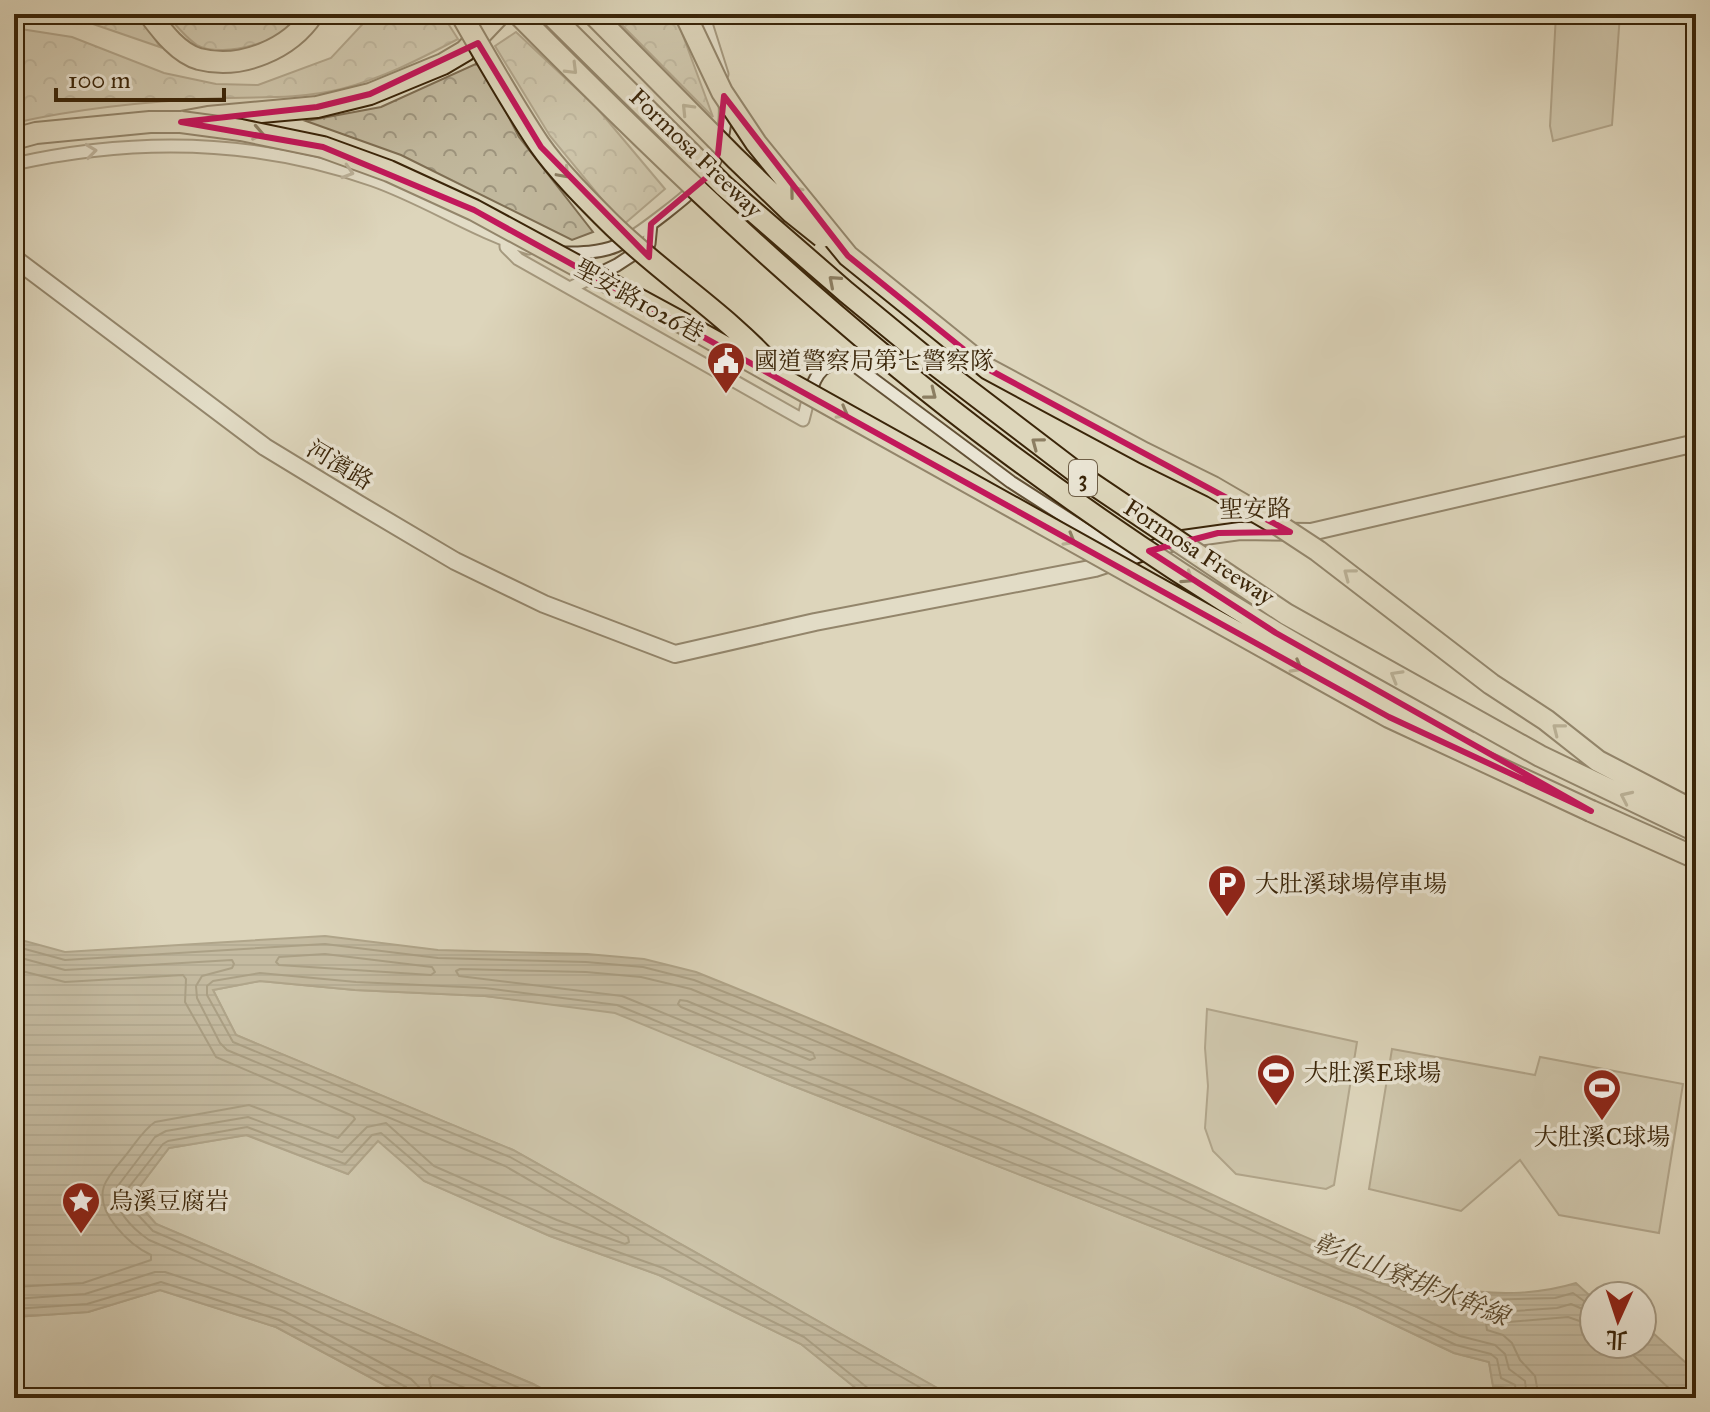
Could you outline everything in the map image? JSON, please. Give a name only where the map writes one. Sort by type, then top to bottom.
[{"type":"highway","points":[[149,14],[179,47],[199,59],[236,61],[280,47],[302,31],[313,14]]},
{"type":"highway","points":[[461,14],[541,147],[609,222],[667,276],[702,299],[756,347],[785,380]]},
{"type":"highway","points":[[465,51],[500,14]]},
{"type":"highway","points":[[14,139],[64,130],[181,122],[317,107],[370,94],[410,79],[465,51],[516,14]]},
{"type":"highway","name":"Formosa Freeway","points":[[516,14],[730,223],[840,320],[1007,452],[1185,576],[1276,633],[1591,811],[1696,858]]},
{"type":"highway","name":"Formosa Freeway","points":[[550,14],[713,175],[813,263],[925,357],[1081,476],[1286,614],[1540,756],[1696,831]]},
{"type":"highway","points":[[593,14],[792,213],[988,369],[1213,487],[1280,526],[1318,551],[1491,684],[1546,720],[1598,761],[1696,812]]},
{"type":"highway","points":[[685,14],[722,92],[739,118],[848,256]]},
{"type":"highway","points":[[181,122],[241,130],[323,147],[389,171],[528,238],[1389,717],[1591,811]]},
{"type":"street","points":[[14,164],[128,146],[241,148],[292,157],[375,180],[506,241],[548,254],[592,253],[617,246],[651,224],[707,177],[718,154],[726,112],[722,74],[703,14]]},
{"type":"street","points":[[570,288],[617,265],[649,244],[651,224]]},
{"type":"street","name":"聖安路1026巷","points":[[506,241],[506,247],[518,259],[803,420],[816,375],[827,365],[838,361],[850,362],[1011,482],[1129,558]]},
{"type":"street","name":"河濱路","points":[[14,258],[265,447],[369,510],[455,561],[544,604],[675,654]]},
{"type":"street","name":"聖安路","points":[[675,654],[815,622],[1070,574],[1183,539],[1218,533],[1311,532],[1696,443]]},
{"type":"highlighted area","points":[[478,43],[541,147],[649,257],[651,224],[707,177],[718,154],[724,96],[848,256],[988,369],[1290,532],[1218,533],[1149,551],[1276,633],[1591,811],[1389,717],[474,210],[323,147],[181,122],[317,107],[370,94]]},
{"type":"green space","points":[[64,14],[139,14],[160,47]]},
{"type":"green space","points":[[166,14],[304,14],[297,23],[271,39],[223,50],[197,45]]},
{"type":"green space","points":[[372,14],[442,14],[458,39],[386,74],[326,92],[142,103],[14,123],[14,28],[72,37],[164,73],[216,84],[258,85],[331,58]]},
{"type":"green space","points":[[611,14],[675,14],[713,117]]},
{"type":"green space","points":[[1556,14],[1620,14],[1612,125],[1553,141],[1550,126]]},
{"type":"green space","points":[[516,32],[597,108],[665,189],[623,225],[550,136],[495,46]]},
{"type":"green space","points":[[480,62],[519,137],[593,232],[572,240],[401,155],[306,121],[381,107]]},
{"type":"green space","points":[[260,981],[355,990],[485,996],[615,1012],[778,1080],[1355,1306],[1454,1353],[1489,1362],[1493,1385],[1509,1388],[1509,1398],[955,1398],[513,1150],[236,1035],[213,990]]},
{"type":"green space","name":"大肚溪E球場","points":[[1207,1009],[1357,1042],[1334,1185],[1326,1189],[1236,1174],[1213,1151],[1205,1128]]},
{"type":"green space","points":[[1392,1049],[1535,1075],[1540,1057],[1683,1084],[1659,1233],[1559,1215],[1520,1160],[1461,1211],[1369,1189]]},
{"type":"green space","points":[[246,1135],[348,1174],[378,1140],[424,1181],[550,1236],[659,1275],[801,1344],[868,1398],[559,1398],[533,1384],[156,1224],[132,1196],[169,1148]]},
{"type":"green space","points":[[160,1290],[276,1327],[409,1398],[14,1398],[14,1317],[88,1312]]},
{"type":"water","name":"彰化山寮排水幹線","points":[[325,936],[438,950],[587,954],[644,959],[696,972],[923,1066],[1296,1233],[1373,1264],[1451,1287],[1482,1292],[1530,1292],[1576,1283],[1578,1360],[1658,1360],[1658,1338],[1696,1372],[1696,1398],[1509,1398],[1508,1388],[1493,1386],[1489,1362],[1454,1353],[1355,1306],[615,1013],[485,996],[355,990],[260,981],[213,990],[236,1035],[513,1150],[955,1398],[868,1398],[801,1344],[659,1275],[550,1236],[424,1181],[378,1141],[348,1174],[247,1135],[169,1148],[132,1197],[156,1224],[533,1384],[559,1398],[409,1398],[276,1327],[160,1290],[88,1312],[14,1317],[14,938],[65,952]]},
{"type":"place","name":"國道警察局第七警察隊","points":[[726,395]]},
{"type":"place","name":"大肚溪球場停車場","points":[[1227,918]]},
{"type":"place","name":"大肚溪E球場","points":[[1276,1107]]},
{"type":"place","name":"大肚溪C球場","points":[[1602,1122]]},
{"type":"place","name":"烏溪豆腐岩","points":[[81,1235]]}]
